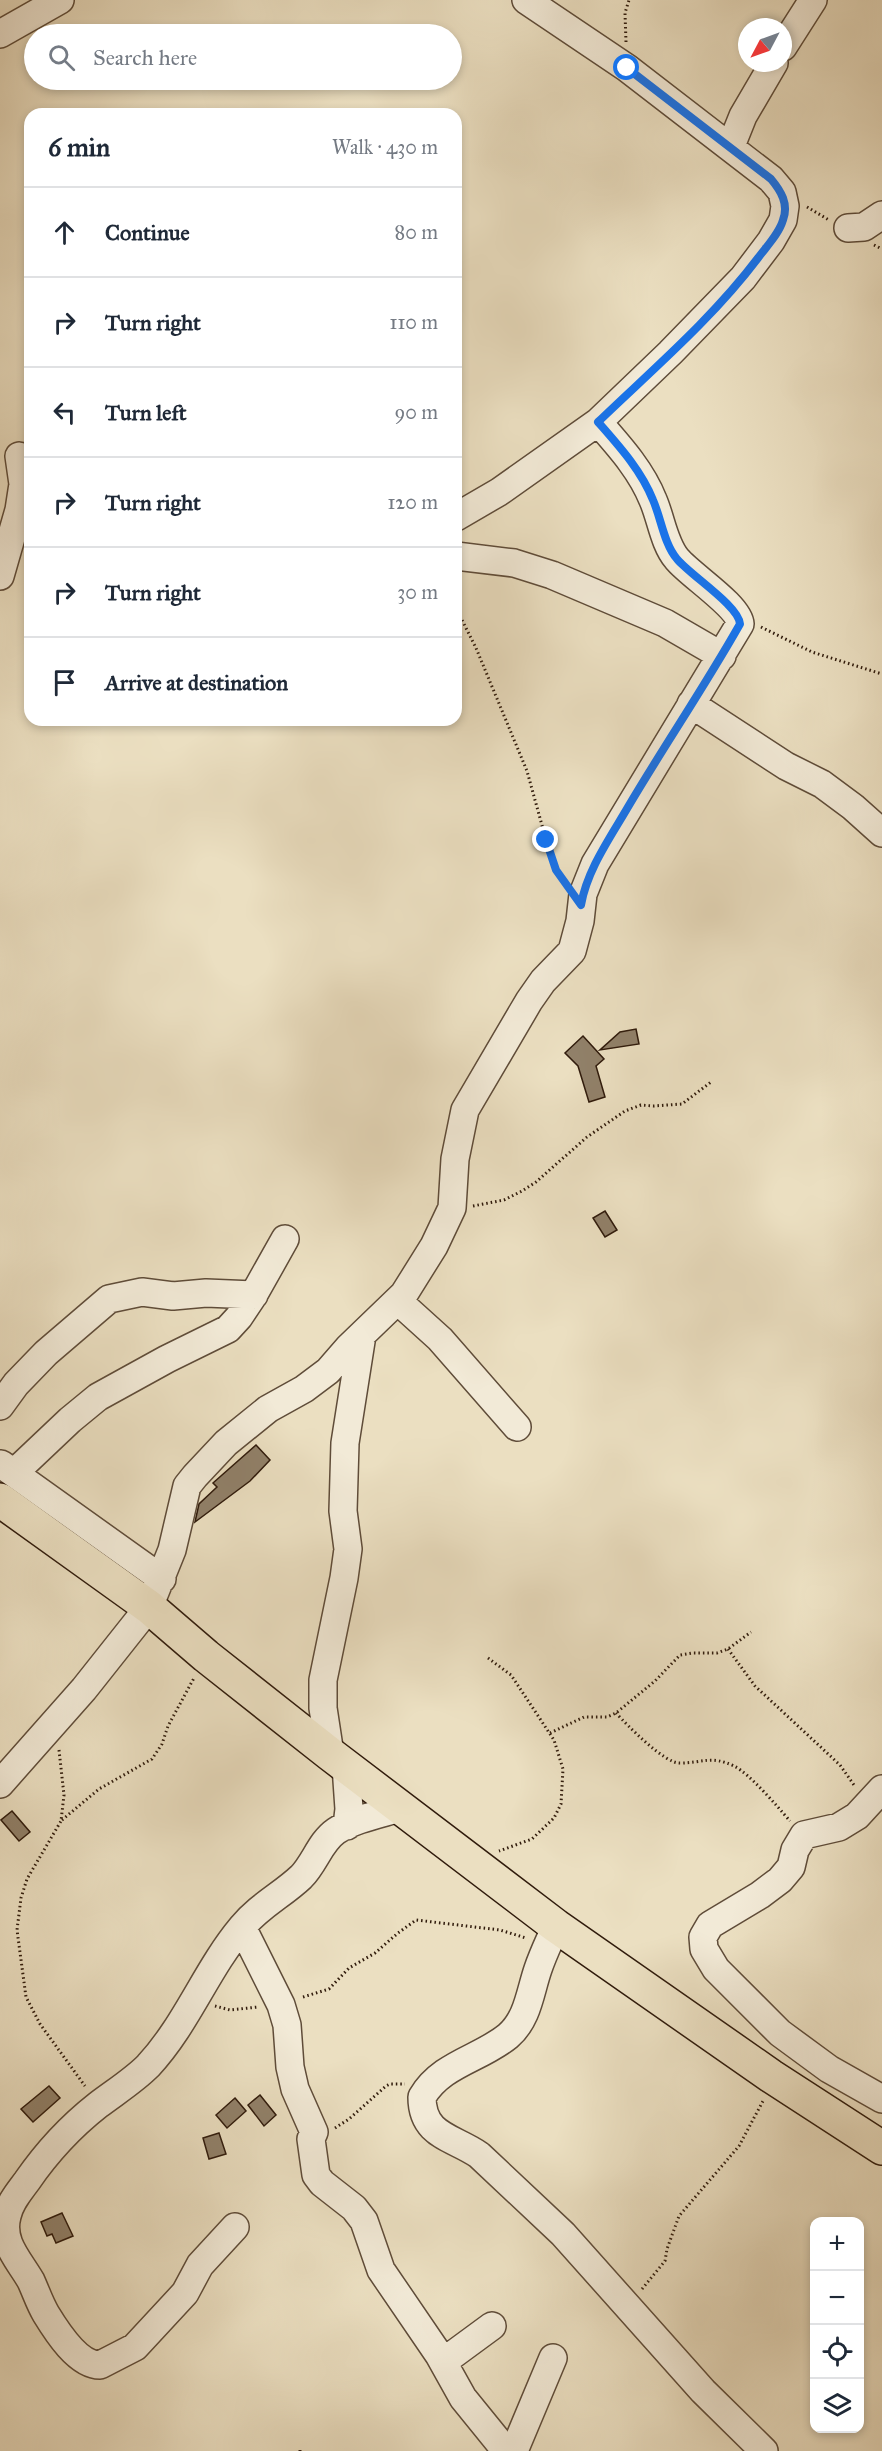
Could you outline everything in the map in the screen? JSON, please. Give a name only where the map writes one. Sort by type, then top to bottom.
[{"type":"main road","points":[[5,1479],[155,1593],[206,1656],[468,1859],[552,1935],[882,2148]]},
{"type":"street","points":[[0,34],[60,0]]},
{"type":"street","points":[[462,514],[499,492],[598,422],[743,278],[771,241],[783,220],[785,206],[782,192],[771,179],[730,146],[627,68],[526,0]]},
{"type":"street","points":[[792,33],[813,0]]},
{"type":"street","points":[[730,146],[743,116],[769,72]]},
{"type":"street","points":[[848,228],[864,226],[882,215]]},
{"type":"street","points":[[0,1784],[53,1725],[155,1593],[172,1550],[190,1481],[212,1457],[249,1424],[268,1409],[304,1389],[328,1371],[398,1301],[434,1246],[452,1208],[455,1159],[465,1110],[529,1001],[543,981],[572,951],[580,921],[586,882],[731,638],[737,614],[673,554],[653,498],[629,457],[598,422]]},
{"type":"street","points":[[0,576],[19,510],[23,484],[16,455]]},
{"type":"street","points":[[462,557],[514,563],[552,575],[665,623],[731,638]]},
{"type":"street","points":[[691,704],[786,766],[822,784],[882,833]]},
{"type":"street","points":[[5,1479],[98,1397],[228,1329],[254,1295],[285,1239]]},
{"type":"street","points":[[0,1406],[16,1384],[46,1353],[109,1299],[142,1292],[174,1296],[206,1293],[254,1295]]},
{"type":"street","points":[[398,1301],[440,1339],[517,1427]]},
{"type":"street","points":[[347,1826],[349,1809],[323,1708],[323,1680],[348,1549],[343,1511],[345,1443],[362,1335]]},
{"type":"street","points":[[873,1799],[839,1827],[804,1835],[795,1850],[791,1867],[780,1880],[760,1895],[710,1925],[703,1937],[704,1949],[716,1969],[780,2033],[829,2069],[882,2099]]},
{"type":"street","points":[[235,2227],[200,2265],[185,2293],[135,2347],[107,2363],[94,2365],[82,2359],[70,2347],[46,2314],[30,2280],[8,2246],[6,2218],[11,2204],[9,2189],[99,2104],[148,2065],[194,2002],[208,1976],[242,1927],[261,1906],[299,1878],[310,1866],[322,1845],[336,1831],[400,1808]]},
{"type":"street","points":[[242,1927],[281,2005],[287,2025],[290,2067],[295,2089],[314,2132],[311,2139],[316,2175],[322,2183],[354,2208],[364,2221],[381,2270],[443,2362],[464,2398],[506,2451]]},
{"type":"street","points":[[552,1935],[538,1968],[525,2014],[517,2027],[508,2036],[450,2069],[430,2085],[422,2097],[425,2119],[433,2129],[479,2155],[563,2234],[703,2391],[764,2451]]},
{"type":"street","points":[[443,2362],[492,2326]]},
{"type":"street","points":[[514,2451],[553,2358]]},
{"type":"path","points":[[627,68],[625,13],[628,0]]},
{"type":"path","points":[[462,620],[481,658],[527,771],[551,858],[581,905]]},
{"type":"path","points":[[731,638],[755,624],[812,652],[882,674]]},
{"type":"path","points":[[452,1208],[487,1204],[513,1196],[536,1182],[587,1137],[625,1111],[641,1105],[682,1104],[711,1082]]},
{"type":"path","points":[[549,1733],[584,1717],[607,1717],[616,1713],[663,1673],[680,1655],[717,1653],[728,1649],[751,1632]]},
{"type":"path","points":[[728,1649],[755,1686],[873,1799]]},
{"type":"path","points":[[99,2104],[40,2024],[26,1997],[17,1930],[21,1898],[27,1879],[61,1821],[99,1789],[152,1759],[162,1744],[168,1726],[206,1656]]},
{"type":"path","points":[[468,1859],[532,1839],[554,1818],[561,1804],[563,1768],[554,1740],[511,1675],[488,1658]]},
{"type":"path","points":[[616,1713],[631,1730],[670,1762],[680,1763],[711,1758],[737,1767],[804,1835]]},
{"type":"path","points":[[53,1725],[63,1776],[64,1795],[61,1821]]},
{"type":"path","points":[[194,2002],[230,2010],[281,2005],[329,1989],[349,1968],[375,1953],[416,1920],[552,1935]]},
{"type":"path","points":[[625,2303],[635,2296],[665,2261],[679,2216],[739,2146],[763,2100],[771,2076]]},
{"type":"path","points":[[311,2139],[338,2127],[390,2084],[430,2085]]},
{"type":"building","points":[[636,1029],[639,1044],[600,1050],[620,1032]]},
{"type":"building","points":[[583,1036],[604,1059],[596,1066],[605,1097],[589,1102],[578,1066],[565,1053]]},
{"type":"building","points":[[605,1211],[617,1230],[605,1237],[593,1218]]},
{"type":"building","points":[[256,1445],[270,1460],[250,1481],[195,1522],[199,1504],[217,1487],[213,1483]]},
{"type":"building","points":[[12,1811],[30,1832],[19,1841],[1,1820]]},
{"type":"building","points":[[49,2086],[60,2098],[33,2122],[21,2109]]},
{"type":"building","points":[[260,2095],[276,2115],[264,2126],[248,2105]]},
{"type":"building","points":[[235,2098],[246,2111],[227,2128],[216,2115]]},
{"type":"building","points":[[219,2133],[226,2154],[209,2159],[203,2138]]},
{"type":"building","points":[[62,2213],[73,2236],[56,2243],[52,2234],[47,2236],[41,2222]]},
{"type":"route","points":[[546,840],[556,870],[581,905],[586,882],[611,837],[709,673],[729,646],[740,624],[737,614],[673,554],[653,498],[629,457],[598,422],[743,278],[771,241],[783,220],[785,206],[782,192],[771,179],[627,68]]}]
